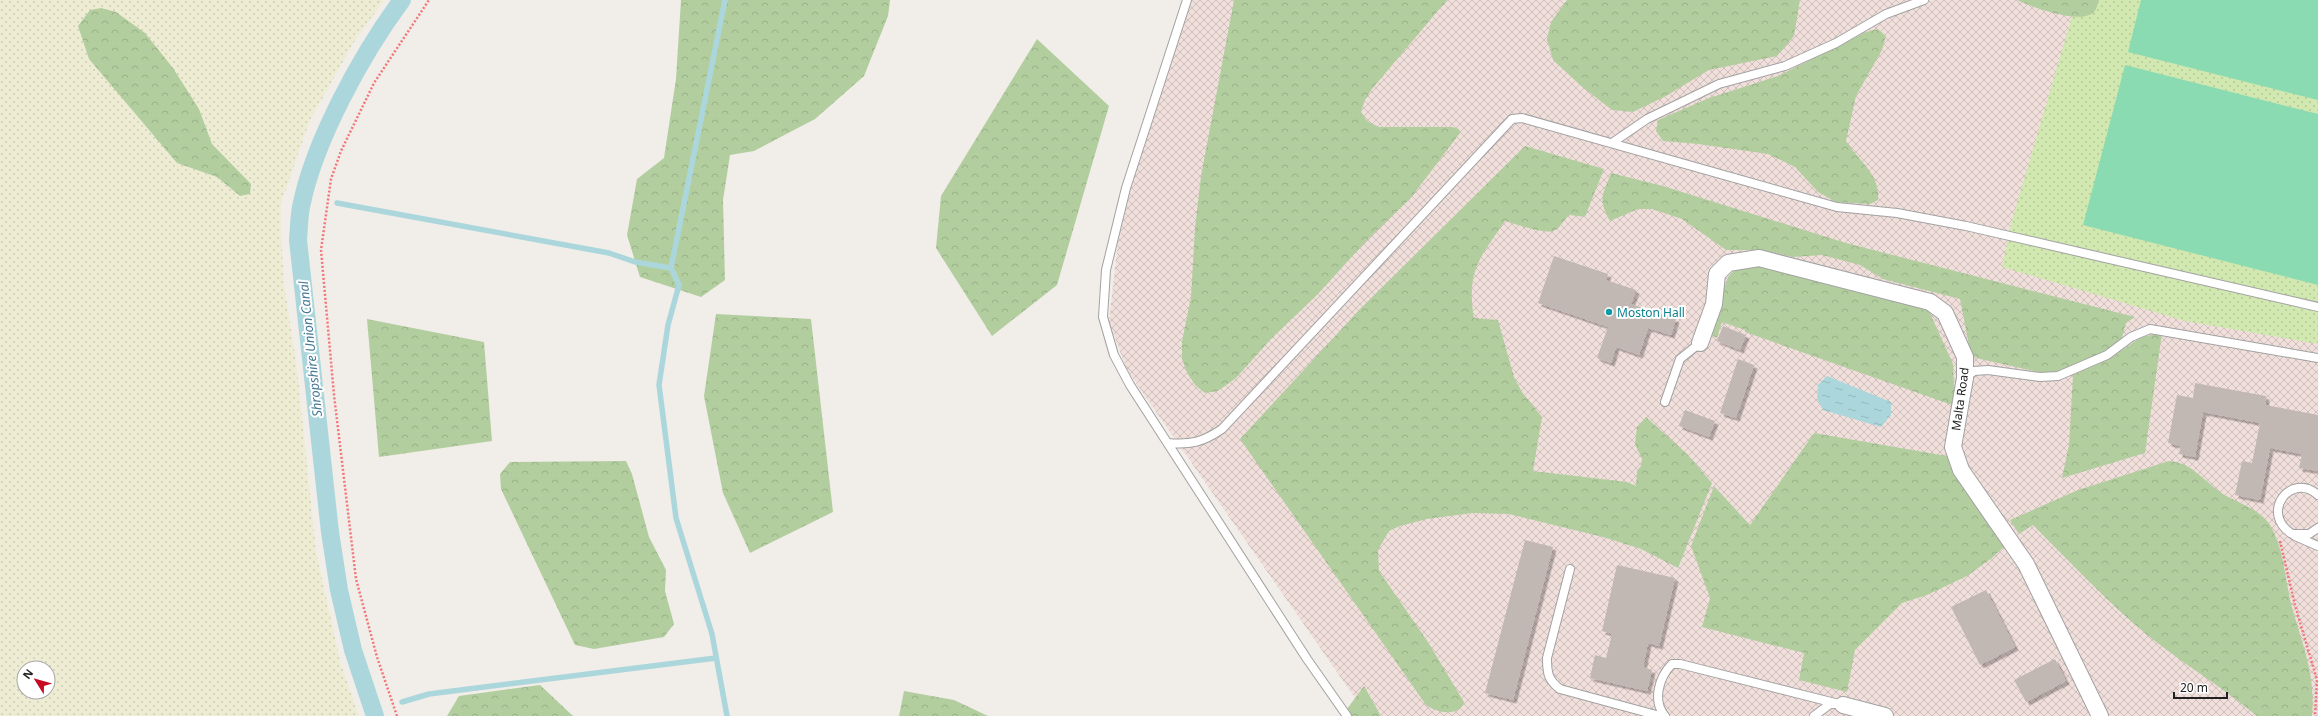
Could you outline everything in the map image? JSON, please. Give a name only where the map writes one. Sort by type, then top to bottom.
[{"type":"street","name":"Malta Road","points":[[1700,343],[1714,304],[1717,274],[1728,263],[1759,258],[1930,302],[1945,313],[1965,357],[1965,378],[1953,448],[1960,470],[2026,564],[2100,716]]},
{"type":"street","points":[[1842,705],[1885,716]]},
{"type":"lane","points":[[1188,0],[1126,188],[1106,270],[1103,317],[1114,355],[1130,385],[1307,659],[1347,716]]},
{"type":"lane","points":[[1612,143],[1647,119],[1719,84],[1785,66],[1836,43],[1886,14],[1924,0]]},
{"type":"lane","points":[[1168,444],[1184,444],[1206,440],[1222,429],[1512,119],[1522,118],[1837,207],[1897,213],[1966,226],[2318,307]]},
{"type":"lane","points":[[1965,378],[1974,371],[1988,370],[2040,377],[2058,376],[2108,355],[2131,337],[2150,329],[2318,358]]},
{"type":"lane","points":[[1665,402],[1680,359],[1700,343]]},
{"type":"lane","points":[[2318,495],[2307,488],[2292,490],[2281,499],[2277,515],[2280,523],[2292,534],[2306,542],[2318,546]]},
{"type":"lane","points":[[2292,534],[2309,534],[2318,528]]},
{"type":"lane","points":[[1570,568],[1547,658],[1547,674],[1552,683],[1560,689],[1660,716]]},
{"type":"lane","points":[[1665,716],[1659,709],[1657,700],[1665,672],[1672,664],[1680,664],[1842,705]]},
{"type":"lane","points":[[1814,716],[1830,704],[1842,705]]},
{"type":"path","points":[[397,716],[377,657],[356,579],[334,395],[322,250],[331,179],[341,151],[374,84],[429,0]]},
{"type":"path","points":[[2279,537],[2295,605],[2318,680],[2315,716]]},
{"type":"shaded area","points":[[1192,0],[2318,0],[2318,716],[1342,716],[1355,698],[1127,370],[1109,322],[1118,241],[1139,156]]},
{"type":"green space","points":[[0,0],[384,0],[354,42],[310,120],[281,203],[281,236],[284,284],[297,369],[316,551],[340,661],[359,716],[0,716]],"holes":[[[199,109],[212,144],[251,184],[240,196],[217,177],[177,163],[138,115]]]},
{"type":"green space","points":[[681,0],[890,0],[888,16],[864,76],[815,119],[754,151],[730,155],[723,200],[725,280],[701,297],[640,277],[627,235],[637,179],[664,158],[676,79]]},
{"type":"green space","points":[[1234,0],[1447,0],[1372,89],[1365,100],[1361,112],[1367,121],[1379,127],[1452,127],[1459,129],[1460,133],[1410,199],[1369,238],[1318,294],[1271,339],[1236,378],[1218,391],[1205,393],[1196,386],[1187,373],[1182,359],[1182,341],[1191,297],[1195,228],[1201,176]]},
{"type":"green space","points":[[1567,0],[1800,0],[1794,36],[1777,56],[1709,70],[1666,96],[1633,112],[1612,110],[1581,86],[1553,60],[1547,39],[1551,22]]},
{"type":"green space","points":[[2017,0],[2099,0],[2093,13],[2082,17],[2073,17],[2053,13]]},
{"type":"green space","points":[[2099,0],[2318,0],[2318,344],[2185,321],[2002,267],[2011,224],[2072,16],[2083,16],[2092,13],[2095,10]]},
{"type":"green space","points":[[2141,0],[2318,0],[2318,100],[2128,52]]},
{"type":"green space","points":[[101,8],[116,12],[145,33],[173,68],[199,109],[212,144],[251,184],[250,194],[240,196],[217,177],[177,163],[89,59],[78,26],[90,10]]},
{"type":"green space","points":[[1878,29],[1886,36],[1882,50],[1856,96],[1846,141],[1868,168],[1876,183],[1878,200],[1870,204],[1836,202],[1818,192],[1795,167],[1768,154],[1698,144],[1663,141],[1656,131],[1658,120],[1709,98],[1778,76],[1866,32]]},
{"type":"green space","points":[[1037,39],[1109,106],[1057,285],[992,336],[936,248],[941,196]]},
{"type":"green space","points":[[2125,65],[2318,114],[2318,285],[2083,225]]},
{"type":"green space","points":[[1525,146],[1604,169],[1585,217],[1570,215],[1557,229],[1547,232],[1505,221],[1488,245],[1477,266],[1474,276],[1472,302],[1474,318],[1498,320],[1514,377],[1522,392],[1542,417],[1533,471],[1627,482],[1636,486],[1637,471],[1641,466],[1642,459],[1635,444],[1637,427],[1646,417],[1688,455],[1712,483],[1678,568],[1641,549],[1603,537],[1509,514],[1472,513],[1427,519],[1400,526],[1389,531],[1378,550],[1379,571],[1428,642],[1464,702],[1462,707],[1458,710],[1443,712],[1426,705],[1240,439],[1360,309]]},
{"type":"green space","points":[[1611,173],[1663,186],[1846,243],[2135,317],[2126,323],[2122,338],[2114,347],[2060,372],[2039,372],[1980,359],[1971,356],[1960,299],[1883,279],[1860,265],[1822,255],[1793,257],[1763,250],[1726,250],[1682,219],[1652,209],[1638,209],[1610,221],[1602,202]]},
{"type":"green space","points":[[1747,266],[1770,267],[1929,311],[1953,364],[1955,406],[1745,332],[1745,330],[1722,322],[1717,338],[1709,334],[1728,277],[1736,268]]},
{"type":"green space","points":[[716,314],[811,319],[833,512],[750,553],[723,493],[704,396]]},
{"type":"green space","points":[[367,319],[484,342],[492,441],[379,457]]},
{"type":"green space","points":[[2162,333],[2145,453],[2062,478],[2069,445],[2073,375],[2111,358],[2141,337]]},
{"type":"green space","points":[[1814,433],[1947,456],[2008,543],[1992,558],[1967,576],[1927,595],[1902,603],[1855,650],[1847,692],[1799,680],[1804,653],[1702,627],[1710,598],[1691,546],[1714,486],[1750,525]]},
{"type":"green space","points":[[626,461],[632,474],[649,537],[666,570],[665,591],[674,624],[664,637],[594,649],[575,645],[501,489],[500,474],[510,462]]},
{"type":"green space","points":[[2169,461],[2187,466],[2226,496],[2260,514],[2270,525],[2275,534],[2281,554],[2291,604],[2307,659],[2312,686],[2312,716],[2257,716],[2133,623],[2033,525],[2019,534],[2010,520],[2078,490]]},
{"type":"green space","points":[[540,685],[573,716],[447,716],[459,696]]},
{"type":"green space","points":[[1364,686],[1381,716],[1342,716]]},
{"type":"green space","points":[[904,691],[954,700],[988,716],[899,716]]},
{"type":"water","points":[[1827,376],[1891,402],[1891,415],[1881,427],[1823,410],[1817,399],[1818,385]]},
{"type":"building","name":"Moston Hall","points":[[1554,256],[1608,274],[1606,280],[1636,290],[1631,304],[1676,319],[1671,335],[1648,328],[1639,355],[1616,347],[1611,363],[1597,358],[1608,327],[1538,303]]},
{"type":"building","points":[[1723,326],[1746,335],[1740,350],[1717,341]]},
{"type":"building","points":[[1738,359],[1754,365],[1736,418],[1720,413]]},
{"type":"building","points":[[2195,383],[2266,396],[2265,405],[2318,415],[2318,471],[2299,468],[2302,454],[2270,448],[2260,500],[2235,495],[2242,461],[2252,463],[2260,423],[2203,412],[2195,457],[2179,454],[2181,446],[2168,443],[2177,395],[2193,398]]},
{"type":"building","points":[[1685,410],[1715,421],[1709,437],[1679,426]]},
{"type":"building","points":[[1525,540],[1553,547],[1513,700],[1485,693]]},
{"type":"building","points":[[1617,565],[1675,578],[1659,646],[1648,643],[1643,667],[1652,670],[1647,691],[1590,678],[1595,655],[1606,658],[1612,634],[1602,631]]},
{"type":"building","points":[[1986,590],[2015,647],[1980,665],[1951,607]]},
{"type":"building","points":[[2055,659],[2066,681],[2026,702],[2014,680]]},
{"type":"waterway","name":"Shropshire Union Canal","points":[[375,716],[353,650],[339,590],[330,532],[298,240],[300,211],[307,181],[328,127],[341,99],[371,46],[402,0]]},
{"type":"waterway","points":[[725,0],[671,268],[679,285],[668,325],[659,385],[676,518],[712,634],[727,716]]},
{"type":"waterway","points":[[337,203],[609,253],[635,262],[671,268]]},
{"type":"waterway","points":[[402,702],[429,694],[716,658]]},
{"type":"place","name":"Moston Hall","points":[[1609,312]]}]
